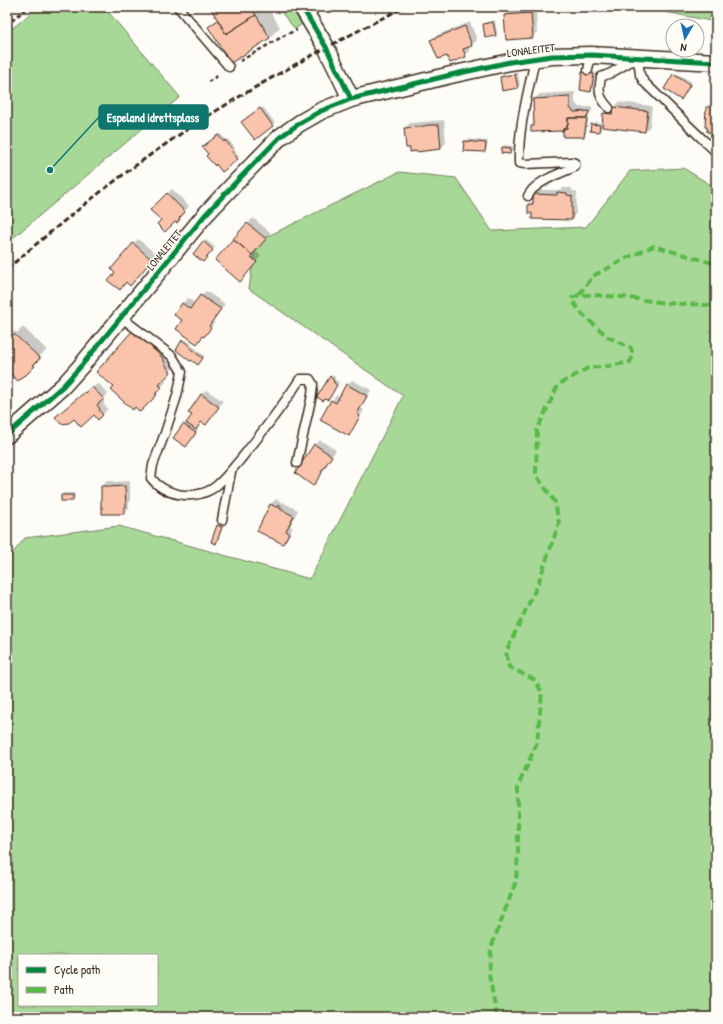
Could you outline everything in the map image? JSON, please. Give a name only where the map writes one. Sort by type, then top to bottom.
[{"type":"street","points":[[302,7],[326,47],[352,99]]},
{"type":"street","name":"LONALEITET","points":[[7,435],[63,386],[122,318],[205,215],[238,180],[280,137],[321,111],[352,99],[455,74],[535,58],[552,56],[590,63],[638,57],[716,62]]},
{"type":"lane","points":[[178,7],[229,67]]},
{"type":"lane","points":[[609,108],[603,101],[598,89],[601,77],[638,57],[640,75],[644,82],[716,152]]},
{"type":"lane","points":[[528,196],[532,188],[543,181],[576,166],[576,163],[572,162],[519,163],[521,129],[535,58]]},
{"type":"lane","points":[[122,318],[172,356],[182,372],[175,404],[153,465],[151,478],[156,485],[170,493],[180,494],[196,494],[213,489],[226,477],[255,441],[300,379],[310,379],[313,384],[312,395],[297,463]]},
{"type":"lane","points":[[222,520],[231,471]]},
{"type":"path","points":[[7,25],[28,7]]},
{"type":"path","points":[[208,82],[229,67],[287,34],[312,24]]},
{"type":"green space","points":[[38,7],[104,7],[180,97],[7,243],[7,33]]},
{"type":"green space","points":[[277,7],[326,7],[295,29]]},
{"type":"green space","points":[[640,7],[716,7],[716,22],[705,20],[705,18],[696,18]]},
{"type":"green space","points":[[683,168],[716,188],[716,1017],[7,1017],[7,560],[25,538],[119,526],[310,579],[403,396],[249,289],[256,242],[399,172],[456,178],[492,231],[586,227],[630,171]]},
{"type":"building","points":[[7,7],[16,7],[7,15]]},
{"type":"building","points":[[210,7],[251,7],[256,15],[226,34]]},
{"type":"building","points":[[531,13],[533,38],[506,40],[504,15]]},
{"type":"building","points":[[256,15],[270,38],[231,63],[208,27],[218,20],[226,34]]},
{"type":"building","points":[[493,22],[496,36],[485,38],[483,24]]},
{"type":"building","points":[[465,26],[472,46],[463,49],[466,57],[450,63],[447,56],[438,59],[430,40]]},
{"type":"building","points":[[582,72],[594,74],[591,92],[580,90]]},
{"type":"building","points":[[515,74],[518,88],[502,91],[500,77]]},
{"type":"building","points":[[673,74],[690,85],[681,100],[664,89]]},
{"type":"building","points":[[570,97],[570,108],[574,112],[589,111],[587,118],[568,118],[567,128],[563,129],[563,131],[531,132],[531,126],[534,126],[533,99]]},
{"type":"building","points":[[613,107],[648,111],[645,132],[602,127],[603,113],[612,114]]},
{"type":"building","points":[[706,107],[716,107],[716,133],[707,132],[707,127],[705,127]]},
{"type":"building","points":[[260,108],[273,126],[255,140],[241,122]]},
{"type":"building","points":[[568,118],[587,118],[584,137],[563,137],[563,129],[567,128]]},
{"type":"building","points":[[591,124],[600,125],[599,132],[590,131]]},
{"type":"building","points":[[439,125],[441,149],[410,152],[410,148],[406,148],[404,128]]},
{"type":"building","points":[[218,135],[224,142],[225,140],[234,151],[232,152],[238,159],[222,172],[216,164],[215,166],[206,156],[208,154],[202,147]]},
{"type":"building","points":[[464,141],[486,143],[485,152],[463,151]]},
{"type":"building","points":[[502,147],[511,148],[510,154],[501,153]]},
{"type":"building","points":[[557,192],[567,193],[567,195],[572,196],[572,220],[532,219],[532,213],[528,213],[528,204],[533,204],[533,194],[557,195]]},
{"type":"building","points":[[167,193],[185,212],[179,218],[180,219],[177,223],[175,222],[165,232],[157,224],[161,220],[150,210]]},
{"type":"building","points":[[247,223],[266,239],[252,255],[233,239]]},
{"type":"building","points":[[233,239],[252,255],[251,257],[257,262],[240,282],[215,260]]},
{"type":"building","points":[[203,241],[213,250],[203,262],[193,254]]},
{"type":"building","points":[[133,243],[152,260],[130,286],[126,282],[120,290],[108,281],[115,273],[111,269]]},
{"type":"building","points":[[200,295],[221,309],[209,326],[211,328],[197,344],[176,329],[182,320],[174,315],[182,303],[190,309]]},
{"type":"building","points":[[133,330],[153,347],[152,348],[162,357],[171,372],[159,385],[162,387],[155,394],[157,395],[140,412],[135,407],[133,410],[111,390],[114,387],[96,372]]},
{"type":"building","points":[[14,334],[40,358],[33,365],[35,366],[18,381],[7,371],[7,339],[8,340]]},
{"type":"building","points":[[182,340],[203,358],[198,365],[191,360],[190,361],[176,350]]},
{"type":"building","points":[[330,376],[334,381],[333,382],[337,385],[329,399],[325,399],[323,401],[317,397]]},
{"type":"building","points":[[346,384],[367,396],[357,414],[360,416],[349,436],[320,420],[331,400],[336,403]]},
{"type":"building","points":[[92,387],[104,399],[97,405],[103,415],[98,420],[94,415],[81,427],[74,419],[69,423],[61,424],[55,417]]},
{"type":"building","points":[[201,394],[219,407],[206,425],[201,422],[196,430],[186,423],[192,415],[188,413]]},
{"type":"building","points":[[183,424],[196,433],[186,447],[173,438]]},
{"type":"building","points":[[314,444],[332,456],[313,486],[295,473]]},
{"type":"building","points":[[101,486],[125,486],[126,507],[124,508],[124,514],[102,514]]},
{"type":"building","points":[[61,495],[73,495],[73,501],[61,501]]},
{"type":"building","points":[[270,504],[278,508],[279,505],[281,506],[280,509],[294,516],[286,531],[289,533],[283,544],[257,531]]},
{"type":"building","points":[[217,525],[222,527],[216,544],[211,542]]},
{"type":"railway","points":[[7,269],[108,186],[188,129],[285,70],[404,7]]},
{"type":"marked path","points":[[579,295],[593,276],[654,246],[716,264]]},
{"type":"marked path","points":[[496,1017],[489,974],[491,948],[516,881],[518,853],[518,786],[537,743],[542,692],[533,679],[509,667],[506,652],[538,584],[559,523],[555,502],[536,475],[537,430],[558,385],[588,368],[630,362],[633,356],[631,348],[608,337],[582,314],[572,298],[579,295],[623,297],[664,303],[708,305],[716,309]]},
{"type":"cycle path","points":[[302,7],[326,47],[351,99]]},
{"type":"cycle path","points":[[7,435],[63,386],[205,215],[238,180],[280,137],[321,111],[351,99],[455,74],[510,62],[552,56],[591,55],[716,62]]},
{"type":"place","name":"Espeland idrettsplass","points":[[50,170]]}]
